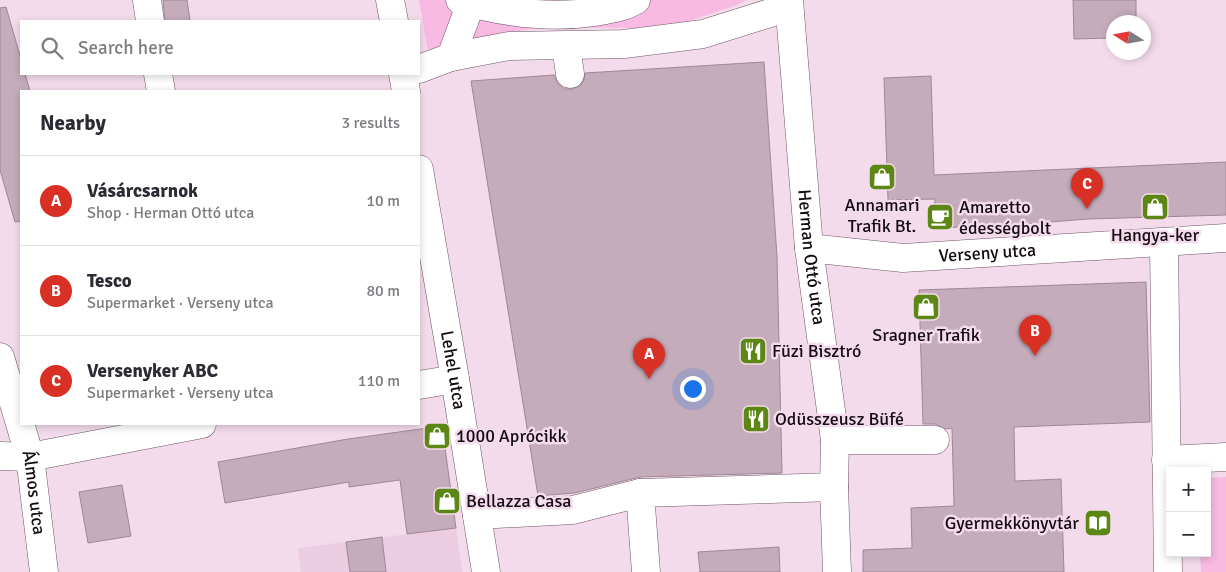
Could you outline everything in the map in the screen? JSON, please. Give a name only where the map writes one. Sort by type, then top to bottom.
[{"type":"street","points":[[147,0],[150,20]]},
{"type":"street","points":[[390,0],[394,20]]},
{"type":"street","points":[[451,57],[469,1],[492,9],[534,15],[570,15],[624,7],[636,0]]},
{"type":"street","points":[[420,70],[451,57],[509,46],[624,44],[703,34],[789,3]]},
{"type":"street","name":"Herman Ottó utca","points":[[789,3],[810,248],[835,440],[834,487],[837,572]]},
{"type":"street","points":[[566,46],[570,74]]},
{"type":"street","points":[[158,75],[161,90]]},
{"type":"street","name":"Lehel utca","points":[[420,175],[456,378],[486,572]]},
{"type":"street","name":"Verseny utca","points":[[810,248],[903,258],[1226,238]]},
{"type":"street","points":[[1164,243],[1168,572]]},
{"type":"street","name":"Álmos utca","points":[[0,357],[20,423]]},
{"type":"street","points":[[420,385],[456,378]]},
{"type":"street","name":"Álmos utca","points":[[21,425],[30,456],[44,572]]},
{"type":"street","points":[[0,456],[30,456],[197,425]]},
{"type":"street","points":[[835,440],[935,440]]},
{"type":"street","points":[[1166,460],[1226,457]]},
{"type":"street","points":[[477,515],[573,510],[640,493],[834,487]]},
{"type":"street","points":[[640,493],[646,567]]},
{"type":"shaded area","points":[[419,0],[746,0],[737,5],[677,25],[635,28],[543,27],[487,36],[428,51]]},
{"type":"shaded area","points":[[1226,477],[1226,572],[1201,572],[1200,557],[1211,557],[1211,478]]},
{"type":"shaded area","points":[[456,528],[462,572],[301,572],[298,548]]},
{"type":"building","points":[[163,0],[187,0],[190,20],[165,20]]},
{"type":"building","points":[[1073,0],[1136,0],[1136,15],[1106,15],[1106,38],[1074,39]]},
{"type":"building","points":[[6,7],[20,56],[20,75],[25,75],[30,90],[20,90],[20,221],[15,222],[0,170],[0,8]]},
{"type":"building","points":[[764,62],[777,257],[782,473],[640,477],[575,493],[538,496],[471,81],[554,75],[558,84],[565,89],[572,89],[580,86],[584,80],[585,73]]},
{"type":"building","points":[[931,76],[934,175],[1226,162],[1226,215],[1088,219],[1013,225],[934,228],[935,199],[888,200],[884,78]]},
{"type":"building","points":[[1146,282],[1150,422],[1014,427],[1015,481],[1061,479],[1064,572],[863,572],[863,550],[912,548],[911,508],[954,506],[952,428],[945,429],[935,424],[923,424],[919,290]]},
{"type":"building","points":[[442,426],[456,528],[407,534],[400,480],[349,487],[349,482],[225,503],[218,462],[348,439]]},
{"type":"building","points":[[122,485],[131,536],[88,543],[79,492]]},
{"type":"building","points":[[382,537],[386,572],[350,572],[346,542]]},
{"type":"building","points":[[779,547],[780,572],[700,572],[698,552]]},
{"type":"place","name":"Annamari Trafik Bt.","points":[[882,177]]},
{"type":"place","name":"Hangya-ker","points":[[1155,207]]},
{"type":"place","name":"Versenyker ABC","points":[[1087,209]]},
{"type":"place","name":"Amaretto édességbolt","points":[[940,217]]},
{"type":"place","name":"Sragner Trafik","points":[[926,307]]},
{"type":"place","name":"Füzi Bisztró","points":[[753,351]]},
{"type":"place","name":"Tesco","points":[[1035,356]]},
{"type":"place","name":"Vásárcsarnok","points":[[649,379]]},
{"type":"place","name":"Odüsszeusz Büfé","points":[[756,419]]},
{"type":"place","name":"1000 Aprócikk","points":[[437,436]]},
{"type":"place","name":"Bellazza Casa","points":[[447,501]]},
{"type":"place","name":"Gyermekkönyvtár","points":[[1098,523]]}]
